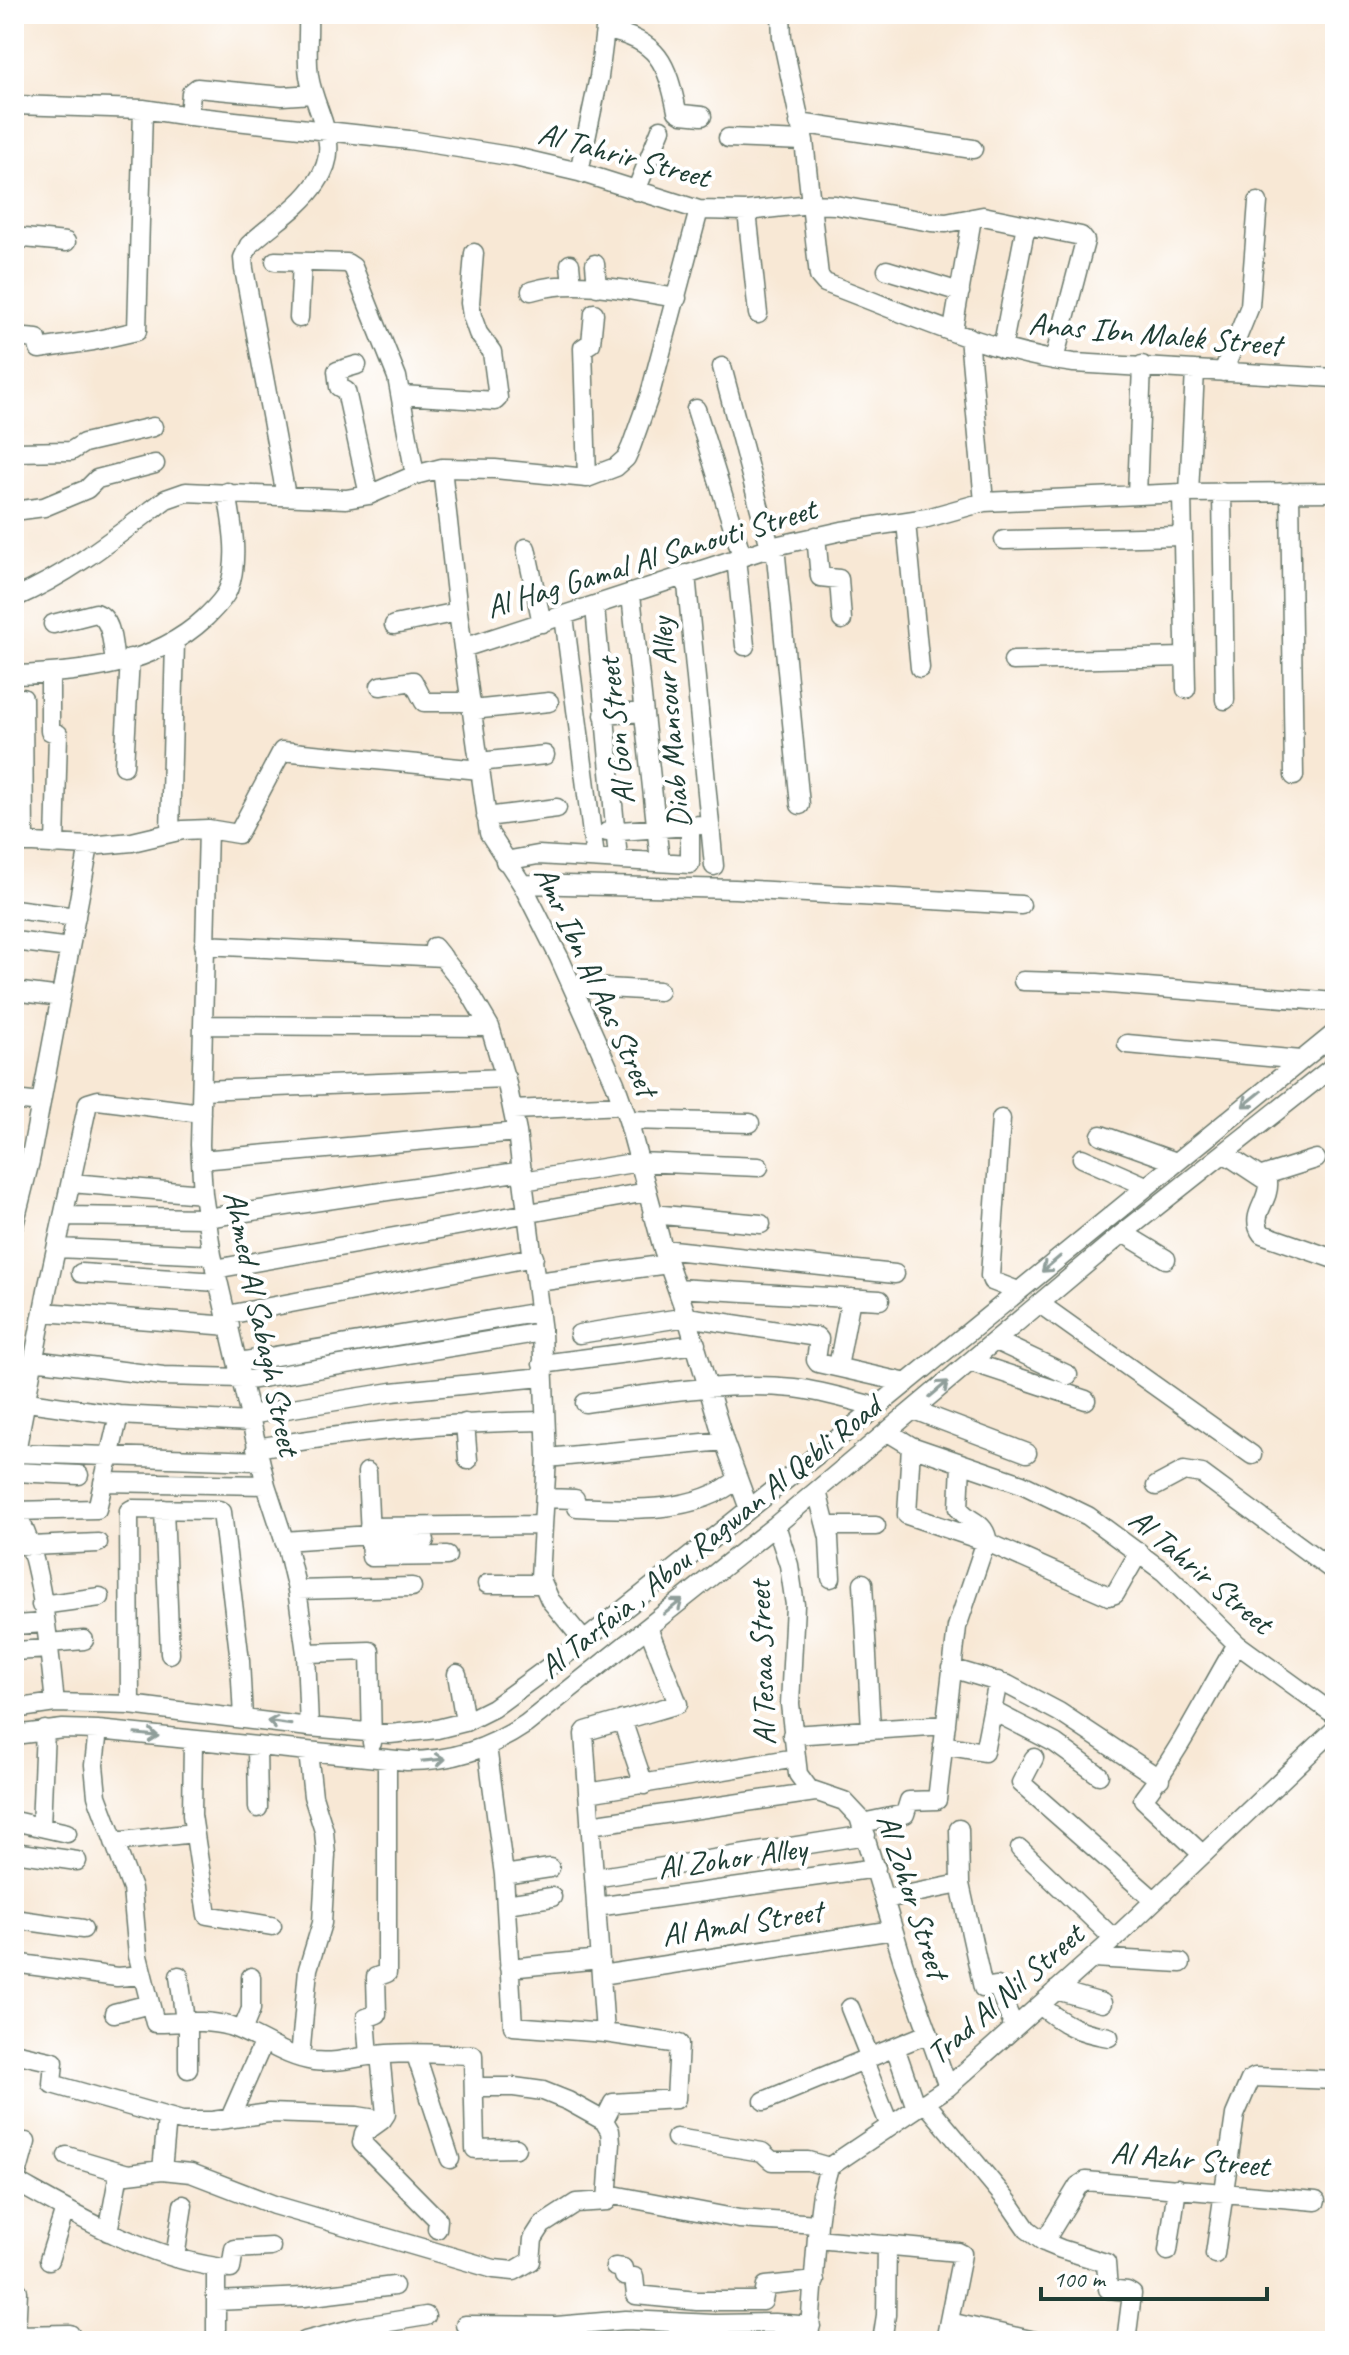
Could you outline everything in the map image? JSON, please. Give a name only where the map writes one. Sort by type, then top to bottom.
[{"type":"street","points":[[286,496],[243,258],[249,245],[316,184],[327,162],[328,131],[313,94],[308,56],[308,14]]},
{"type":"street","name":"Anas Ibn Malek Street","points":[[781,14],[782,38],[802,132],[821,280],[1002,349],[1054,360],[1335,378]]},
{"type":"street","points":[[579,172],[597,89],[606,22],[652,50],[670,78],[677,111],[702,116]]},
{"type":"street","points":[[190,116],[191,93],[197,88],[282,96],[313,94]]},
{"type":"street","name":"Al Tahrir Street","points":[[14,105],[143,109],[409,140],[515,157],[579,172],[699,210],[747,211],[810,204],[835,205],[931,222],[989,217],[1081,236],[1085,241],[1054,360]]},
{"type":"street","points":[[14,337],[36,339],[39,349],[137,331],[143,109]]},
{"type":"street","points":[[636,191],[661,129]]},
{"type":"street","points":[[728,138],[802,132],[973,149]]},
{"type":"street","points":[[1223,372],[1250,306],[1258,202]]},
{"type":"street","points":[[14,598],[76,566],[172,496],[186,492],[346,499],[369,495],[415,475],[442,468],[495,469],[587,478],[616,467],[626,458],[631,447],[677,298],[699,210]]},
{"type":"street","points":[[747,211],[758,314]]},
{"type":"street","points":[[972,218],[960,292],[961,333],[984,502]]},
{"type":"street","points":[[1002,349],[1026,225]]},
{"type":"street","points":[[14,237],[66,242]]},
{"type":"street","points":[[402,395],[495,401],[498,398],[492,352],[478,333],[472,316],[470,303],[474,253]]},
{"type":"street","points":[[275,261],[350,264],[391,357],[402,395],[415,475]]},
{"type":"street","points":[[299,318],[302,262]]},
{"type":"street","points":[[570,264],[572,285]]},
{"type":"street","points":[[595,264],[597,287]]},
{"type":"street","points":[[887,270],[960,292]]},
{"type":"street","points":[[531,291],[572,285],[677,298]]},
{"type":"street","points":[[587,478],[583,348],[591,343],[594,313]]},
{"type":"street","points":[[357,365],[337,371],[339,387],[346,391],[369,495]]},
{"type":"street","points":[[1137,495],[1142,365]]},
{"type":"street","points":[[722,367],[773,547],[800,805]]},
{"type":"street","points":[[1186,689],[1183,536],[1195,370]]},
{"type":"street","points":[[696,409],[739,557],[745,646]]},
{"type":"street","points":[[14,452],[71,451],[84,443],[153,427]]},
{"type":"street","points":[[14,511],[29,511],[59,502],[87,489],[97,479],[155,464]]},
{"type":"street","name":"Amr Ibn Al Aas Street","points":[[442,468],[458,612],[486,817],[492,841],[522,884],[572,986],[626,1112],[665,1257],[749,1509]]},
{"type":"street","points":[[14,675],[90,669],[122,661],[175,642],[207,616],[228,590],[233,563],[227,492]]},
{"type":"street","points":[[1222,492],[1225,700]]},
{"type":"street","points":[[1290,492],[1294,776]]},
{"type":"street","name":"Al Hag Gamal Al Sanouti Street","points":[[463,648],[773,547],[816,536],[906,522],[984,502],[1185,493],[1335,492]]},
{"type":"street","points":[[906,522],[920,668]]},
{"type":"street","points":[[816,536],[821,579],[840,581],[842,620]]},
{"type":"street","points":[[1004,540],[1183,536]]},
{"type":"street","points":[[526,548],[542,623]]},
{"type":"street","name":"Diab Mansour Alley","points":[[686,574],[714,866]]},
{"type":"street","name":"Al Gon Street","points":[[631,595],[660,861]]},
{"type":"street","points":[[595,607],[618,859]]},
{"type":"street","points":[[394,625],[458,612]]},
{"type":"street","points":[[53,624],[96,613],[107,620],[122,661],[124,766]]},
{"type":"street","points":[[564,616],[595,857]]},
{"type":"street","points":[[170,832],[175,642]]},
{"type":"street","points":[[1013,661],[1185,657]]},
{"type":"street","points":[[50,674],[50,731],[58,734],[55,845]]},
{"type":"street","points":[[380,686],[413,681],[424,702],[472,706],[549,702]]},
{"type":"street","points":[[23,698],[19,842],[89,846],[132,842],[170,832],[208,829],[238,834],[282,751],[479,766],[545,755]]},
{"type":"street","points":[[604,715],[643,712]]},
{"type":"street","points":[[486,817],[557,808]]},
{"type":"street","points":[[593,834],[709,824]]},
{"type":"street","points":[[505,861],[529,855],[691,863],[690,826]]},
{"type":"street","name":"Ahmed Al Sabagh Street","points":[[208,829],[201,1113],[203,1194],[215,1269],[258,1455],[297,1590],[306,1653],[309,1727]]},
{"type":"street","points":[[14,1225],[22,1160],[41,1103],[89,846]]},
{"type":"street","points":[[522,884],[735,889],[1021,905]]},
{"type":"street","points":[[14,909],[76,917]]},
{"type":"street","points":[[14,941],[70,948]]},
{"type":"street","points":[[204,945],[438,952],[467,988],[490,1027],[506,1078],[517,1132],[542,1332],[547,1458],[540,1570],[542,1584],[550,1600],[584,1641]]},
{"type":"street","points":[[1023,981],[1097,983],[1335,1002]]},
{"type":"street","points":[[572,986],[659,991]]},
{"type":"street","points":[[14,991],[61,997]]},
{"type":"street","points":[[204,1025],[490,1027]]},
{"type":"street","name":"Al Tarfaia , Abou Ragwan Al Qebli Road","points":[[14,1709],[55,1703],[130,1705],[372,1732],[415,1733],[465,1722],[523,1688],[584,1641],[907,1383],[1335,1033]]},
{"type":"street","points":[[1127,1044],[1301,1060]]},
{"type":"street","name":"Al Tarfaia , Abou Ragwan Al Qebli Road","points":[[14,1735],[45,1730],[98,1730],[379,1759],[438,1760],[487,1746],[526,1724],[776,1525],[1123,1233],[1335,1065]]},
{"type":"street","points":[[202,1090],[506,1078]]},
{"type":"street","points":[[14,1100],[41,1103]]},
{"type":"street","points":[[201,1113],[98,1100],[87,1104],[33,1360],[19,1402],[15,1457],[258,1455],[342,1434],[465,1423],[545,1421]]},
{"type":"street","points":[[513,1110],[626,1112],[750,1123]]},
{"type":"street","points":[[1001,1119],[990,1276],[992,1281],[1018,1291]]},
{"type":"street","points":[[201,1160],[517,1132]]},
{"type":"street","points":[[1101,1135],[1176,1162]]},
{"type":"street","points":[[1224,1153],[1262,1176],[1269,1186],[1257,1217],[1257,1226],[1262,1234],[1331,1258]]},
{"type":"street","points":[[1082,1158],[1146,1186]]},
{"type":"street","points":[[1262,1176],[1316,1159]]},
{"type":"street","points":[[64,1216],[206,1218],[639,1162],[759,1167]]},
{"type":"street","points":[[71,1183],[203,1194]]},
{"type":"street","points":[[81,1273],[215,1269],[647,1192]]},
{"type":"street","points":[[652,1214],[761,1224]]},
{"type":"street","points":[[1123,1233],[1166,1259]]},
{"type":"street","points":[[57,1248],[215,1269]]},
{"type":"street","points":[[43,1312],[229,1321],[534,1257]]},
{"type":"street","points":[[537,1282],[665,1257],[895,1274]]},
{"type":"street","points":[[677,1288],[880,1300]]},
{"type":"street","points":[[838,1367],[851,1298]]},
{"type":"street","points":[[1040,1304],[1252,1455]]},
{"type":"street","points":[[241,1374],[540,1312]]},
{"type":"street","points":[[579,1334],[687,1317],[817,1337],[816,1362],[907,1383]]},
{"type":"street","points":[[33,1360],[163,1376],[241,1374],[542,1332]]},
{"type":"street","points":[[996,1341],[1068,1375]]},
{"type":"street","points":[[19,1402],[119,1415],[250,1418],[392,1392],[696,1344]]},
{"type":"street","points":[[971,1362],[1086,1400]]},
{"type":"street","points":[[585,1403],[708,1388],[795,1388],[877,1407]]},
{"type":"street","points":[[914,1410],[1027,1453]]},
{"type":"street","points":[[55,1703],[43,1614],[14,1512],[97,1509],[119,1415]]},
{"type":"street","points":[[465,1423],[468,1460]]},
{"type":"street","name":"Al Tahrir Street","points":[[888,1432],[911,1446],[1000,1475],[1088,1516],[1164,1572],[1237,1644],[1335,1715]]},
{"type":"street","points":[[547,1458],[724,1441]]},
{"type":"street","points":[[911,1446],[906,1513],[987,1542],[1109,1596],[1115,1594],[1139,1552]]},
{"type":"street","points":[[594,1878],[864,1829],[905,1814],[909,1801],[937,1801],[951,1668],[962,1609],[987,1542],[982,1526],[959,1508],[961,1464]]},
{"type":"street","points":[[1156,1486],[1184,1471],[1202,1474],[1335,1572]]},
{"type":"street","points":[[14,1472],[79,1475]]},
{"type":"street","points":[[367,1472],[372,1558],[447,1556]]},
{"type":"street","points":[[545,1498],[576,1499],[577,1507],[640,1510],[708,1497],[727,1489],[738,1479]]},
{"type":"street","points":[[103,1482],[266,1485]]},
{"type":"street","points":[[817,1491],[827,1526],[831,1578]]},
{"type":"street","points":[[164,1509],[170,1654]]},
{"type":"street","points":[[73,1510],[74,1545]]},
{"type":"street","points":[[130,1705],[129,1511],[222,1512],[235,1605],[243,1718]]},
{"type":"street","points":[[284,1541],[542,1525]]},
{"type":"street","name":"Al Tesaa Street","points":[[776,1525],[789,1565],[795,1605],[790,1704],[792,1735],[801,1780],[815,1792]]},
{"type":"street","points":[[827,1526],[876,1526]]},
{"type":"street","points":[[370,1535],[425,1540]]},
{"type":"street","points":[[23,1545],[98,1543]]},
{"type":"street","points":[[863,1583],[871,1729]]},
{"type":"street","points":[[487,1584],[542,1584]]},
{"type":"street","points":[[297,1590],[412,1587]]},
{"type":"street","points":[[14,1625],[100,1597]]},
{"type":"street","points":[[605,2033],[584,1732],[678,1704],[648,1627]]},
{"type":"street","points":[[14,1651],[84,1640]]},
{"type":"street","points":[[1202,1854],[1143,1799],[1160,1779],[1237,1644]]},
{"type":"street","points":[[306,1653],[369,1650],[372,1732],[379,1759],[387,1973],[377,1975],[377,2014],[366,2018],[386,2111],[382,2120],[364,2133],[362,2143],[438,2220],[437,2229]]},
{"type":"street","points":[[951,1668],[998,1681],[1059,1712],[1160,1779]]},
{"type":"street","points":[[457,1674],[465,1722]]},
{"type":"street","points":[[943,1745],[984,1752],[998,1681]]},
{"type":"street","points":[[993,1711],[1055,1743],[1099,1775]]},
{"type":"street","points":[[622,1720],[644,1785]]},
{"type":"street","points":[[792,1735],[946,1725]]},
{"type":"street","name":"Trad Al Nil Street","points":[[829,2167],[948,2087],[1114,1939],[1335,1729]]},
{"type":"street","points":[[41,1827],[45,1730]]},
{"type":"street","points":[[98,1730],[95,1786],[134,1898],[137,1946],[155,2023],[215,2023],[242,2031],[300,2058],[328,2062],[375,2055],[474,2056],[475,2148],[516,2148]]},
{"type":"street","points":[[193,1740],[191,1787],[194,1833],[208,1916],[272,1926]]},
{"type":"street","points":[[257,1746],[258,1808]]},
{"type":"street","points":[[487,1746],[504,1875],[513,2026],[677,2042],[676,2099],[613,2103],[604,2121]]},
{"type":"street","points":[[300,2058],[308,1969],[322,1923],[326,1855],[324,1831],[313,1796],[308,1752]]},
{"type":"street","points":[[588,1793],[796,1758]]},
{"type":"street","points":[[1034,1758],[1021,1783],[1154,1900]]},
{"type":"street","points":[[590,1825],[815,1792]]},
{"type":"street","name":"Al Zohor Street","points":[[815,1792],[844,1801],[855,1811],[864,1829],[893,1930],[948,2087]]},
{"type":"street","points":[[14,1821],[67,1833]]},
{"type":"street","points":[[959,1829],[960,1884],[983,1988],[997,1986],[1014,2027]]},
{"type":"street","points":[[114,1842],[194,1833]]},
{"type":"street","points":[[1020,1849],[1114,1939]]},
{"type":"street","points":[[14,1852],[77,1861]]},
{"type":"street","points":[[504,1875],[550,1868]]},
{"type":"street","name":"Al Zohor Alley","points":[[596,1907],[876,1868]]},
{"type":"street","points":[[885,1899],[960,1884]]},
{"type":"street","points":[[506,1904],[552,1897]]},
{"type":"street","points":[[14,1919],[83,1929]]},
{"type":"street","name":"Al Amal Street","points":[[509,1968],[600,1967],[893,1930]]},
{"type":"street","points":[[1093,1958],[1181,1963]]},
{"type":"street","points":[[14,1963],[117,1977],[143,1975]]},
{"type":"street","points":[[179,1976],[186,2021],[188,2069]]},
{"type":"street","points":[[242,2031],[251,2009],[251,1977]]},
{"type":"street","points":[[1056,1990],[1102,2003]]},
{"type":"street","points":[[114,2013],[150,2004]]},
{"type":"street","points":[[1040,2005],[1060,2022],[1083,2033],[1109,2037]]},
{"type":"street","points":[[850,2008],[889,2124]]},
{"type":"street","points":[[764,2101],[927,2034]]},
{"type":"street","points":[[230,2118],[263,2043]]},
{"type":"street","points":[[895,2047],[921,2105],[1009,2203],[1027,2229],[1044,2242],[1102,2260],[1108,2267],[1107,2287],[1132,2294],[1126,2341]]},
{"type":"street","points":[[14,2053],[54,2062],[52,2084],[167,2118],[198,2122],[269,2113],[357,2116],[382,2120]]},
{"type":"street","points":[[416,2055],[450,2159]]},
{"type":"street","points":[[1215,2254],[1235,2115],[1248,2082],[1255,2077],[1335,2080]]},
{"type":"street","points":[[67,2156],[119,2173],[137,2175],[182,2170],[274,2205],[353,2230],[494,2269],[514,2271],[531,2261],[533,2239],[542,2225],[576,2203],[606,2202],[610,2131],[604,2121],[557,2095],[514,2087],[475,2087]]},
{"type":"street","points":[[162,2170],[167,2118]]},
{"type":"street","points":[[465,2325],[556,2326],[597,2332],[626,2320],[775,2323],[810,2334],[822,2193],[829,2167],[808,2161],[772,2161],[762,2152],[676,2138]]},
{"type":"street","points":[[26,2142],[14,2182],[108,2232],[175,2258],[216,2268],[232,2269],[235,2249],[271,2247]]},
{"type":"street","points":[[108,2232],[119,2173]]},
{"type":"street","name":"Al Azhr Street","points":[[1044,2242],[1078,2186],[1086,2181],[1316,2201]]},
{"type":"street","points":[[1168,2251],[1177,2188]]},
{"type":"street","points":[[608,2194],[887,2245],[958,2252],[962,2254],[945,2341]]},
{"type":"street","points":[[175,2258],[183,2205]]},
{"type":"street","points":[[49,2260],[65,2209]]},
{"type":"street","points":[[882,2341],[886,2315],[887,2245]]},
{"type":"street","points":[[615,2267],[623,2268],[625,2277],[634,2277],[636,2295],[697,2301],[763,2301],[766,2286],[815,2281]]},
{"type":"street","points":[[216,2268],[216,2341]]},
{"type":"street","points":[[216,2301],[304,2297],[394,2286]]},
{"type":"street","points":[[18,2291],[15,2335],[70,2334]]},
{"type":"street","points":[[305,2341],[359,2327],[426,2316]]},
{"type":"street","points":[[949,2322],[1035,2341]]}]
